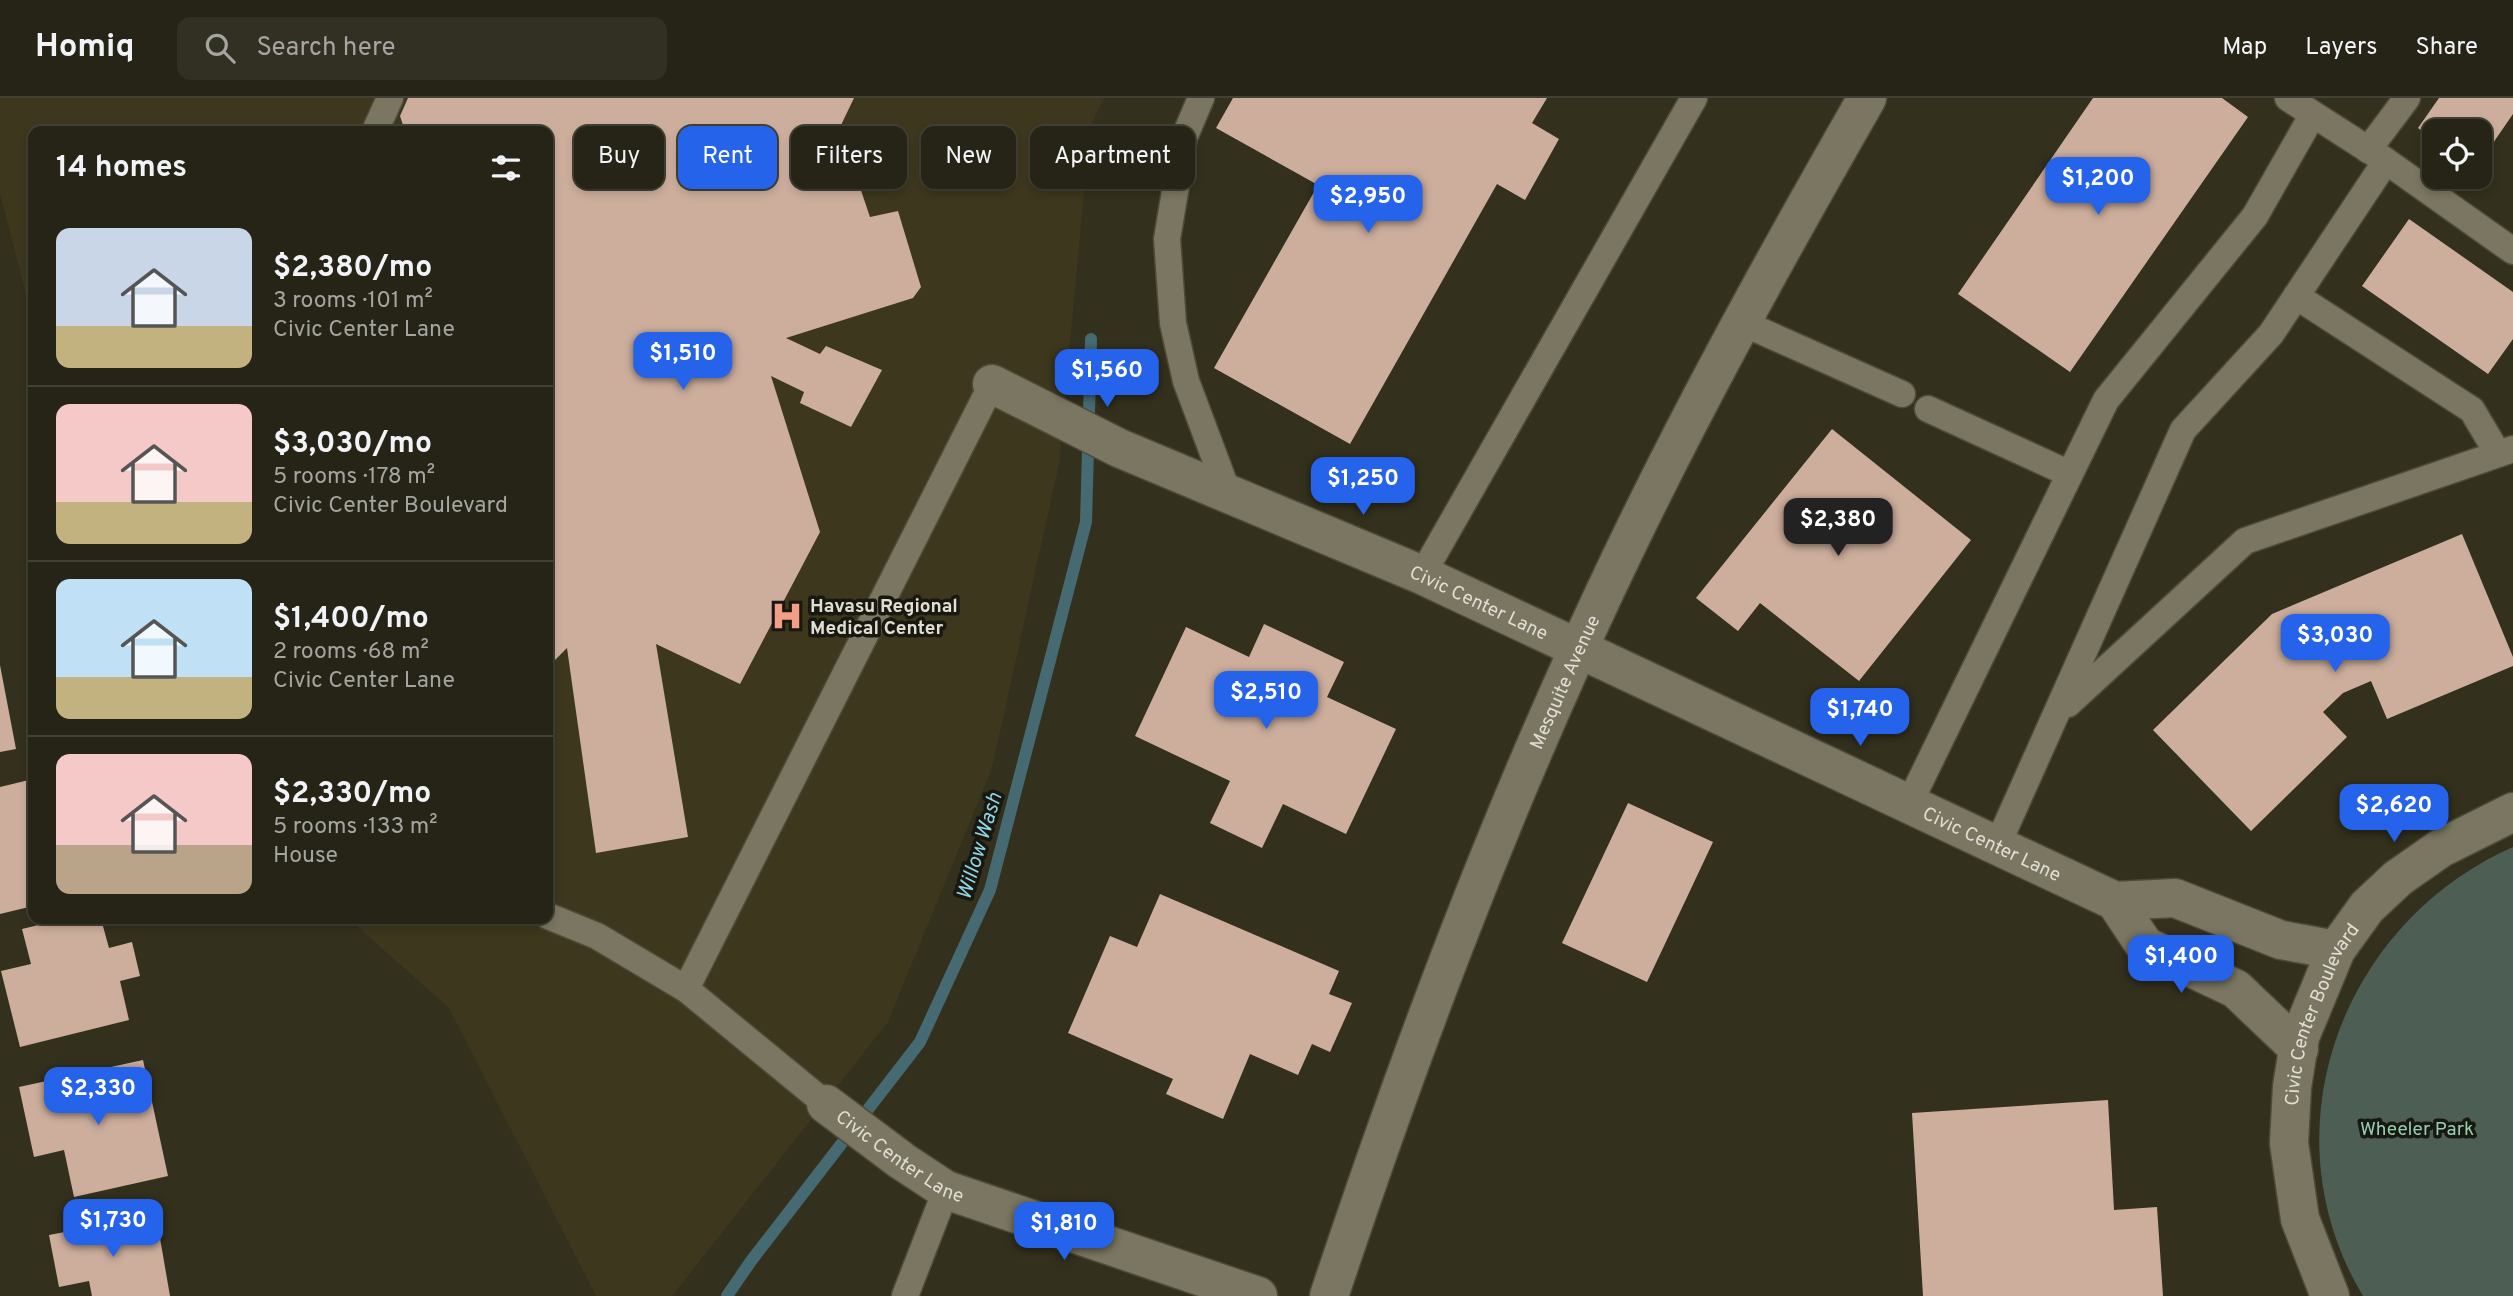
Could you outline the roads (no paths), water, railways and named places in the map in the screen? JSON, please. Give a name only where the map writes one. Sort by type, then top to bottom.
[{"type":"street","name":"Mesquite Avenue","points":[[1329,1296],[1383,1135],[1449,954],[1522,776],[1579,648],[1685,427],[1743,323],[1776,256],[1867,98]]},
{"type":"street","name":"Civic Center Lane","points":[[992,384],[1119,448],[1422,575],[2115,901],[2175,898],[2281,940],[2336,950]]},
{"type":"street","name":"Civic Center Boulevard","points":[[2330,1296],[2300,1219],[2291,1156],[2292,1087],[2300,1037],[2336,950],[2367,907],[2398,878],[2441,848],[2513,812]]},
{"type":"street","points":[[2115,901],[2145,946],[2236,989],[2299,1049]]},
{"type":"street","name":"Civic Center Lane","points":[[826,1104],[946,1190],[1258,1296]]},
{"type":"lane","points":[[377,126],[390,98]]},
{"type":"lane","points":[[1201,98],[1184,138],[1167,239],[1173,323],[1186,381],[1228,493]]},
{"type":"lane","points":[[1422,575],[1693,98]]},
{"type":"lane","points":[[2288,98],[2377,155],[2513,251]]},
{"type":"lane","points":[[1997,846],[2183,430],[2271,334],[2296,296],[2407,98]]},
{"type":"lane","points":[[1909,804],[2106,401],[2255,216],[2313,114]]},
{"type":"lane","points":[[2059,712],[2245,541],[2505,452],[2472,410],[2296,296]]},
{"type":"lane","points":[[1743,323],[1902,394]]},
{"type":"lane","points":[[686,989],[992,384]]},
{"type":"lane","points":[[1928,409],[2070,474]]},
{"type":"lane","points":[[553,918],[597,936],[686,989],[826,1104]]},
{"type":"lane","points":[[905,1296],[946,1190]]},
{"type":"waterway","name":"Willow Wash","points":[[727,1296],[920,1042],[990,890],[1086,522],[1091,339]]},
{"type":"place","name":"Havasu Regional Medical Center","points":[[787,616]]},
{"type":"park label","name":"Wheeler Park","points":[[2417,1128]]}]
